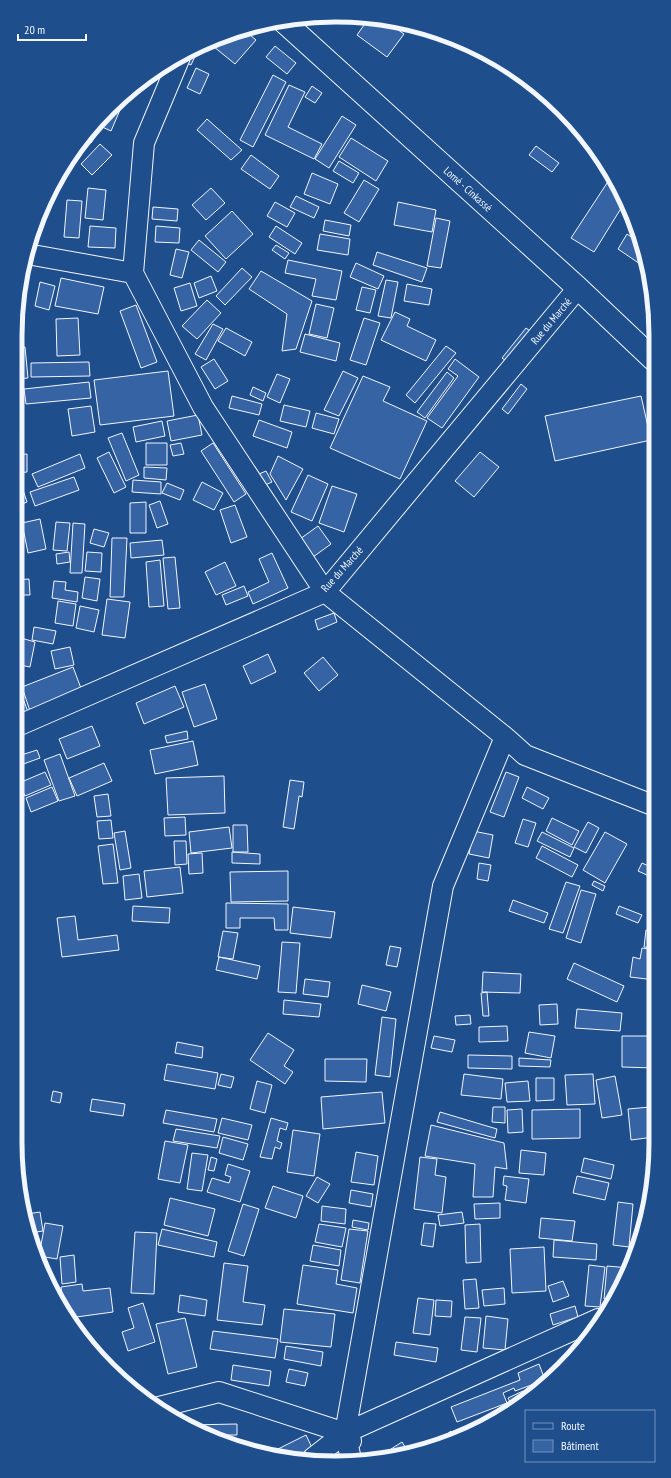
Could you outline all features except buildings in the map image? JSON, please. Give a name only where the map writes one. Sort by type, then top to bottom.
[{"type":"highway","name":"Lomé - Cinkassé","points":[[289,26],[578,288],[649,355]]},
{"type":"street","points":[[176,66],[144,143],[133,273],[203,407],[325,592],[505,737],[525,755],[649,804]]},
{"type":"street","points":[[33,255],[133,273]]},
{"type":"street","name":"Rue du Marché","points":[[22,724],[325,592],[578,288]]},
{"type":"street","points":[[350,1455],[345,1433],[443,886],[505,737]]},
{"type":"street","points":[[317,1455],[345,1433],[593,1321]]},
{"type":"street","points":[[165,1405],[218,1392],[345,1433],[359,1455]]}]
